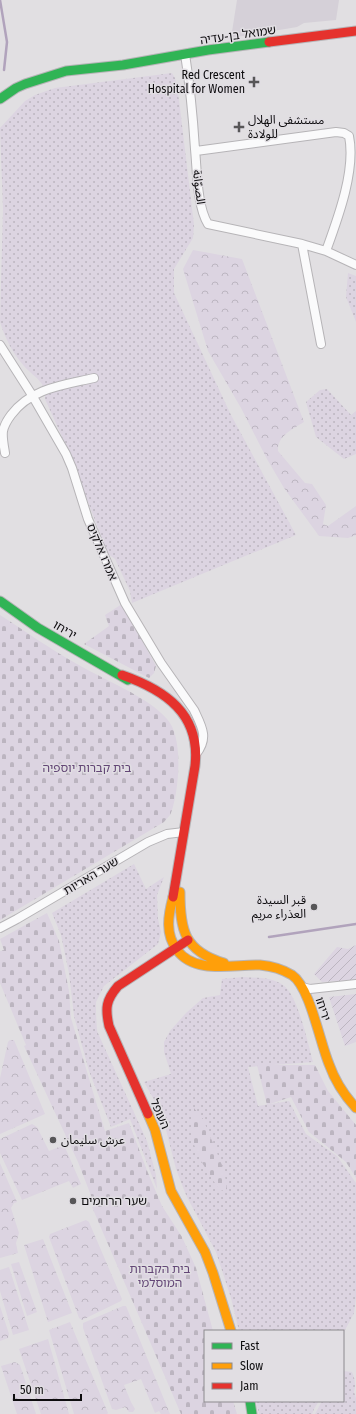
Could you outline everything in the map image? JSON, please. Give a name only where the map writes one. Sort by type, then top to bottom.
[{"type":"main road","name":"שמואל בן-עדיה","points":[[32,82],[66,71],[123,65],[185,54],[356,31]]},
{"type":"main road","points":[[0,99],[16,88],[32,82]]},
{"type":"main road","points":[[0,106],[32,82]]},
{"type":"main road","name":"יריחו","points":[[0,601],[38,628],[122,675],[168,707],[176,716],[186,736],[192,777]]},
{"type":"main road","name":"יריחו","points":[[122,675],[133,678],[145,684],[170,700],[178,707],[192,733],[196,763],[192,777],[168,923],[169,937],[174,948],[182,957],[201,966],[217,967],[231,965],[257,965],[276,968],[292,975],[302,987],[329,1066],[336,1081],[342,1092],[356,1108]]},
{"type":"main road","name":"יריחו","points":[[178,869],[180,896],[179,916],[188,940],[193,946],[207,956],[214,960],[231,965]]},
{"type":"main road","name":"העופל","points":[[188,940],[118,986],[111,994],[107,1004],[106,1014],[109,1026],[155,1130],[171,1191],[205,1252],[231,1330]]},
{"type":"main road","points":[[250,1402],[252,1414]]},
{"type":"street","name":"الصوّانة","points":[[185,54],[202,211],[208,224],[302,244],[326,251],[356,266]]},
{"type":"street","points":[[196,151],[336,132],[344,133],[349,136],[351,142],[351,174],[346,194],[326,251]]},
{"type":"street","points":[[302,244],[321,344]]},
{"type":"street","name":"אמרו אלקיס","points":[[0,345],[32,395],[66,454],[88,519],[125,602],[161,663],[194,710],[204,739],[202,747],[196,754]]},
{"type":"street","points":[[5,453],[3,431],[8,419],[17,407],[32,395],[51,388],[94,378]]},
{"type":"street","name":"שער האריות","points":[[0,928],[148,842],[167,834],[184,832]]},
{"type":"street","points":[[302,987],[310,989],[356,984]]},
{"type":"shaded area","points":[[237,0],[339,0],[336,20],[304,23],[297,27],[231,38]]},
{"type":"green space","points":[[172,73],[175,78],[179,100],[194,225],[193,238],[174,269],[174,293],[231,415],[296,535],[132,603],[130,591],[115,559],[108,554],[68,450],[45,399],[43,386],[16,356],[7,340],[0,322],[3,209],[0,128],[25,101],[35,95],[55,88]]},
{"type":"green space","points":[[193,250],[242,259],[304,422],[283,437],[278,446],[278,451],[305,483],[312,484],[326,505],[323,524],[328,526],[356,506],[356,535],[348,538],[319,536],[284,488],[267,459],[241,408],[208,351],[183,269]]},
{"type":"green space","points":[[348,273],[356,276],[356,322],[346,297]]},
{"type":"green space","points":[[327,389],[351,415],[356,411],[356,454],[344,459],[316,437],[306,402],[320,390]]},
{"type":"green space","points":[[122,604],[156,666],[154,673],[149,678],[84,644],[109,626],[105,615]]},
{"type":"green space","name":"בית קברות יוספיה","points":[[0,615],[47,646],[87,670],[125,689],[149,703],[159,711],[167,719],[176,738],[178,751],[178,778],[174,803],[170,814],[164,822],[0,920]]},
{"type":"green space","points":[[134,864],[146,889],[164,877],[157,895],[158,919],[161,932],[158,944],[104,986],[96,1002],[97,1031],[147,1141],[156,1175],[157,1189],[130,1119],[111,1127],[89,1071],[74,1016],[69,973],[61,935],[52,913]]},
{"type":"green space","name":"בית הקברות המוסלמי","points":[[47,913],[59,941],[69,991],[71,1018],[105,1131],[129,1123],[162,1206],[182,1237],[196,1268],[213,1330],[204,1330],[204,1402],[233,1402],[237,1414],[181,1414],[92,1207],[95,1206],[78,1162],[24,1046],[26,1045],[0,983],[0,951],[4,950],[0,939]]},
{"type":"green space","points":[[356,945],[356,980],[322,982],[314,974],[337,947],[348,949]]},
{"type":"green space","points":[[243,977],[263,978],[279,982],[288,990],[302,1020],[313,1062],[248,1067],[258,1106],[289,1101],[306,1134],[337,1156],[356,1183],[356,1297],[354,1313],[344,1332],[344,1330],[239,1330],[231,1298],[216,1252],[186,1195],[176,1169],[162,1114],[144,1082],[171,1074],[164,1052],[164,1042],[170,1031],[186,1013],[203,998],[220,995],[222,979]]},
{"type":"green space","points":[[356,994],[356,1042],[345,1046],[329,997]]},
{"type":"green space","points":[[10,1040],[14,1040],[45,1114],[0,1134],[0,1078],[8,1042]]},
{"type":"green space","points":[[257,1065],[315,1065],[328,1091],[356,1125],[356,1178],[346,1162],[309,1132],[291,1097],[267,1105]]},
{"type":"green space","points":[[193,1107],[203,1119],[224,1170],[227,1189],[220,1191],[201,1161],[192,1140]]},
{"type":"green space","points":[[32,1124],[37,1127],[49,1151],[64,1145],[81,1184],[73,1188],[69,1181],[22,1200],[0,1153],[0,1139]]},
{"type":"green space","points":[[0,1163],[17,1202],[14,1203],[11,1208],[19,1233],[16,1243],[18,1253],[0,1258]]},
{"type":"green space","points":[[86,1220],[89,1222],[122,1299],[121,1301],[82,1320],[79,1318],[49,1237],[50,1234]]},
{"type":"green space","points":[[43,1239],[72,1313],[48,1322],[24,1245]]},
{"type":"green space","points":[[19,1262],[37,1312],[27,1316],[11,1264]]},
{"type":"green space","points":[[9,1267],[29,1330],[13,1335],[0,1291],[0,1270]]},
{"type":"green space","points":[[0,1306],[9,1334],[8,1338],[0,1341]]},
{"type":"green space","points":[[126,1306],[170,1414],[161,1414],[159,1411],[155,1413],[141,1379],[124,1385],[135,1409],[133,1412],[129,1412],[125,1407],[116,1410],[112,1409],[83,1328],[83,1323]]},
{"type":"green space","points":[[70,1322],[108,1413],[107,1414],[74,1414],[49,1330]]},
{"type":"green space","points":[[48,1339],[69,1414],[41,1414],[19,1349]]},
{"type":"green space","points":[[15,1362],[20,1365],[36,1414],[17,1414],[1,1366]]},
{"type":"green space","points":[[344,1371],[352,1372],[355,1384],[354,1392],[356,1398],[356,1414],[315,1414],[321,1402],[344,1402]]},
{"type":"green space","points":[[256,1402],[318,1402],[312,1414],[259,1414]]},
{"type":"waterway","points":[[0,0],[7,42],[4,70]]},
{"type":"waterway","points":[[269,937],[356,924]]},
{"type":"traffic: fast","points":[[0,99],[16,88],[25,84],[66,71],[123,65],[208,50],[269,42]]},
{"type":"traffic: fast","points":[[0,601],[38,628],[128,680]]},
{"type":"traffic: fast","points":[[250,1402],[252,1414]]},
{"type":"traffic: slow","points":[[180,892],[181,917],[183,928],[187,937],[192,945],[200,952],[224,963]]},
{"type":"traffic: slow","points":[[173,897],[169,918],[169,931],[173,944],[185,958],[194,963],[204,965],[268,966],[280,969],[292,975],[298,981],[304,991],[314,1016],[334,1076],[344,1093],[356,1108]]},
{"type":"traffic: slow","points":[[148,1114],[155,1130],[171,1191],[205,1252],[231,1330]]},
{"type":"traffic: jam","points":[[269,42],[356,31]]},
{"type":"traffic: jam","points":[[122,675],[138,681],[166,697],[186,718],[192,732],[195,748],[195,766],[173,897]]},
{"type":"traffic: jam","points":[[148,1114],[109,1026],[107,1014],[108,1004],[111,996],[118,986],[188,940]]},
{"type":"place","name":"Red Crescent Hospital for Women","points":[[254,82]]},
{"type":"place","name":"مستشفى الهلال للولادة","points":[[239,127]]},
{"type":"place","name":"قبر السيدة العذراء مريم","points":[[314,907]]},
{"type":"place","name":"عرش سليمان","points":[[53,1140]]},
{"type":"place","name":"שער הרחמים","points":[[73,1201]]}]
